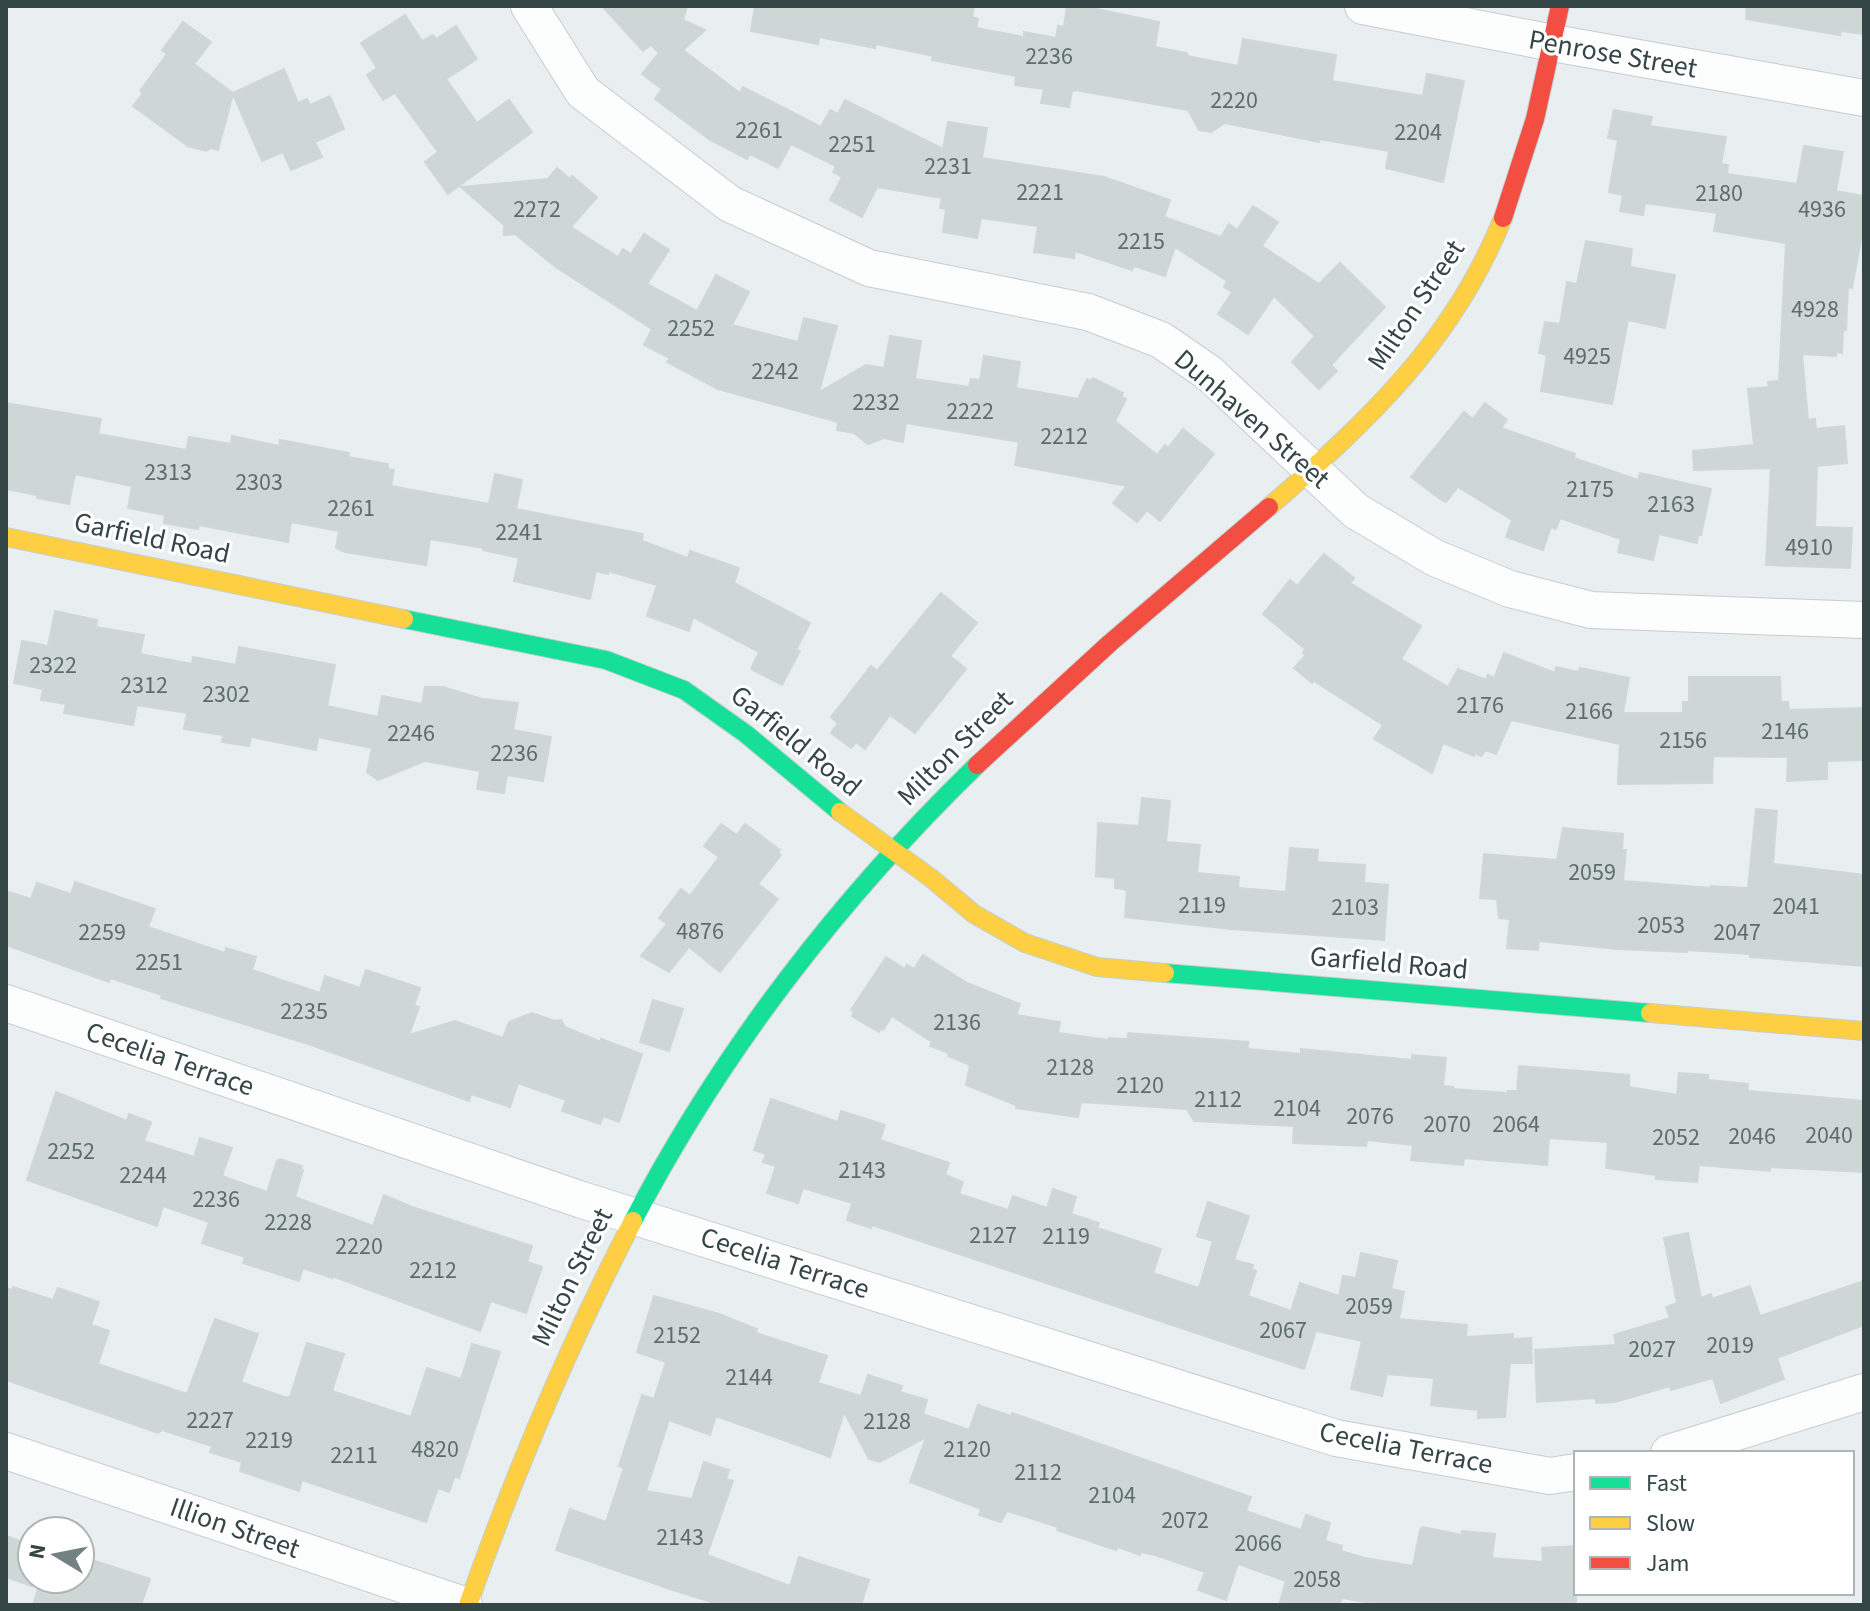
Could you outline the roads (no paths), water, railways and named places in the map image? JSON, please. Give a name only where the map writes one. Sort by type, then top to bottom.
[{"type":"main road","name":"Milton Street","points":[[466,1605],[543,1402],[588,1304],[689,1121],[768,1002],[825,929],[960,780],[1043,701],[1311,470],[1409,375],[1465,293],[1499,227],[1527,158],[1560,6]]},
{"type":"main road","name":"Garfield Road","points":[[6,537],[606,660],[684,690],[746,734],[855,825],[894,851],[974,914],[1025,943],[1097,967],[1864,1031]]},
{"type":"street","name":"Dunhaven Street","points":[[529,6],[583,92],[730,204],[869,268],[1088,312],[1161,340],[1209,373],[1356,511],[1435,558],[1510,589],[1591,610],[1864,620]]},
{"type":"street","name":"Penrose Street","points":[[1363,6],[1864,98]]},
{"type":"street","name":"Cecelia Terrace","points":[[6,1003],[634,1216],[1336,1438],[1550,1476],[1574,1472]]},
{"type":"street","points":[[1675,1451],[1864,1392]]},
{"type":"street","name":"Illion Street","points":[[6,1451],[466,1605]]}]
